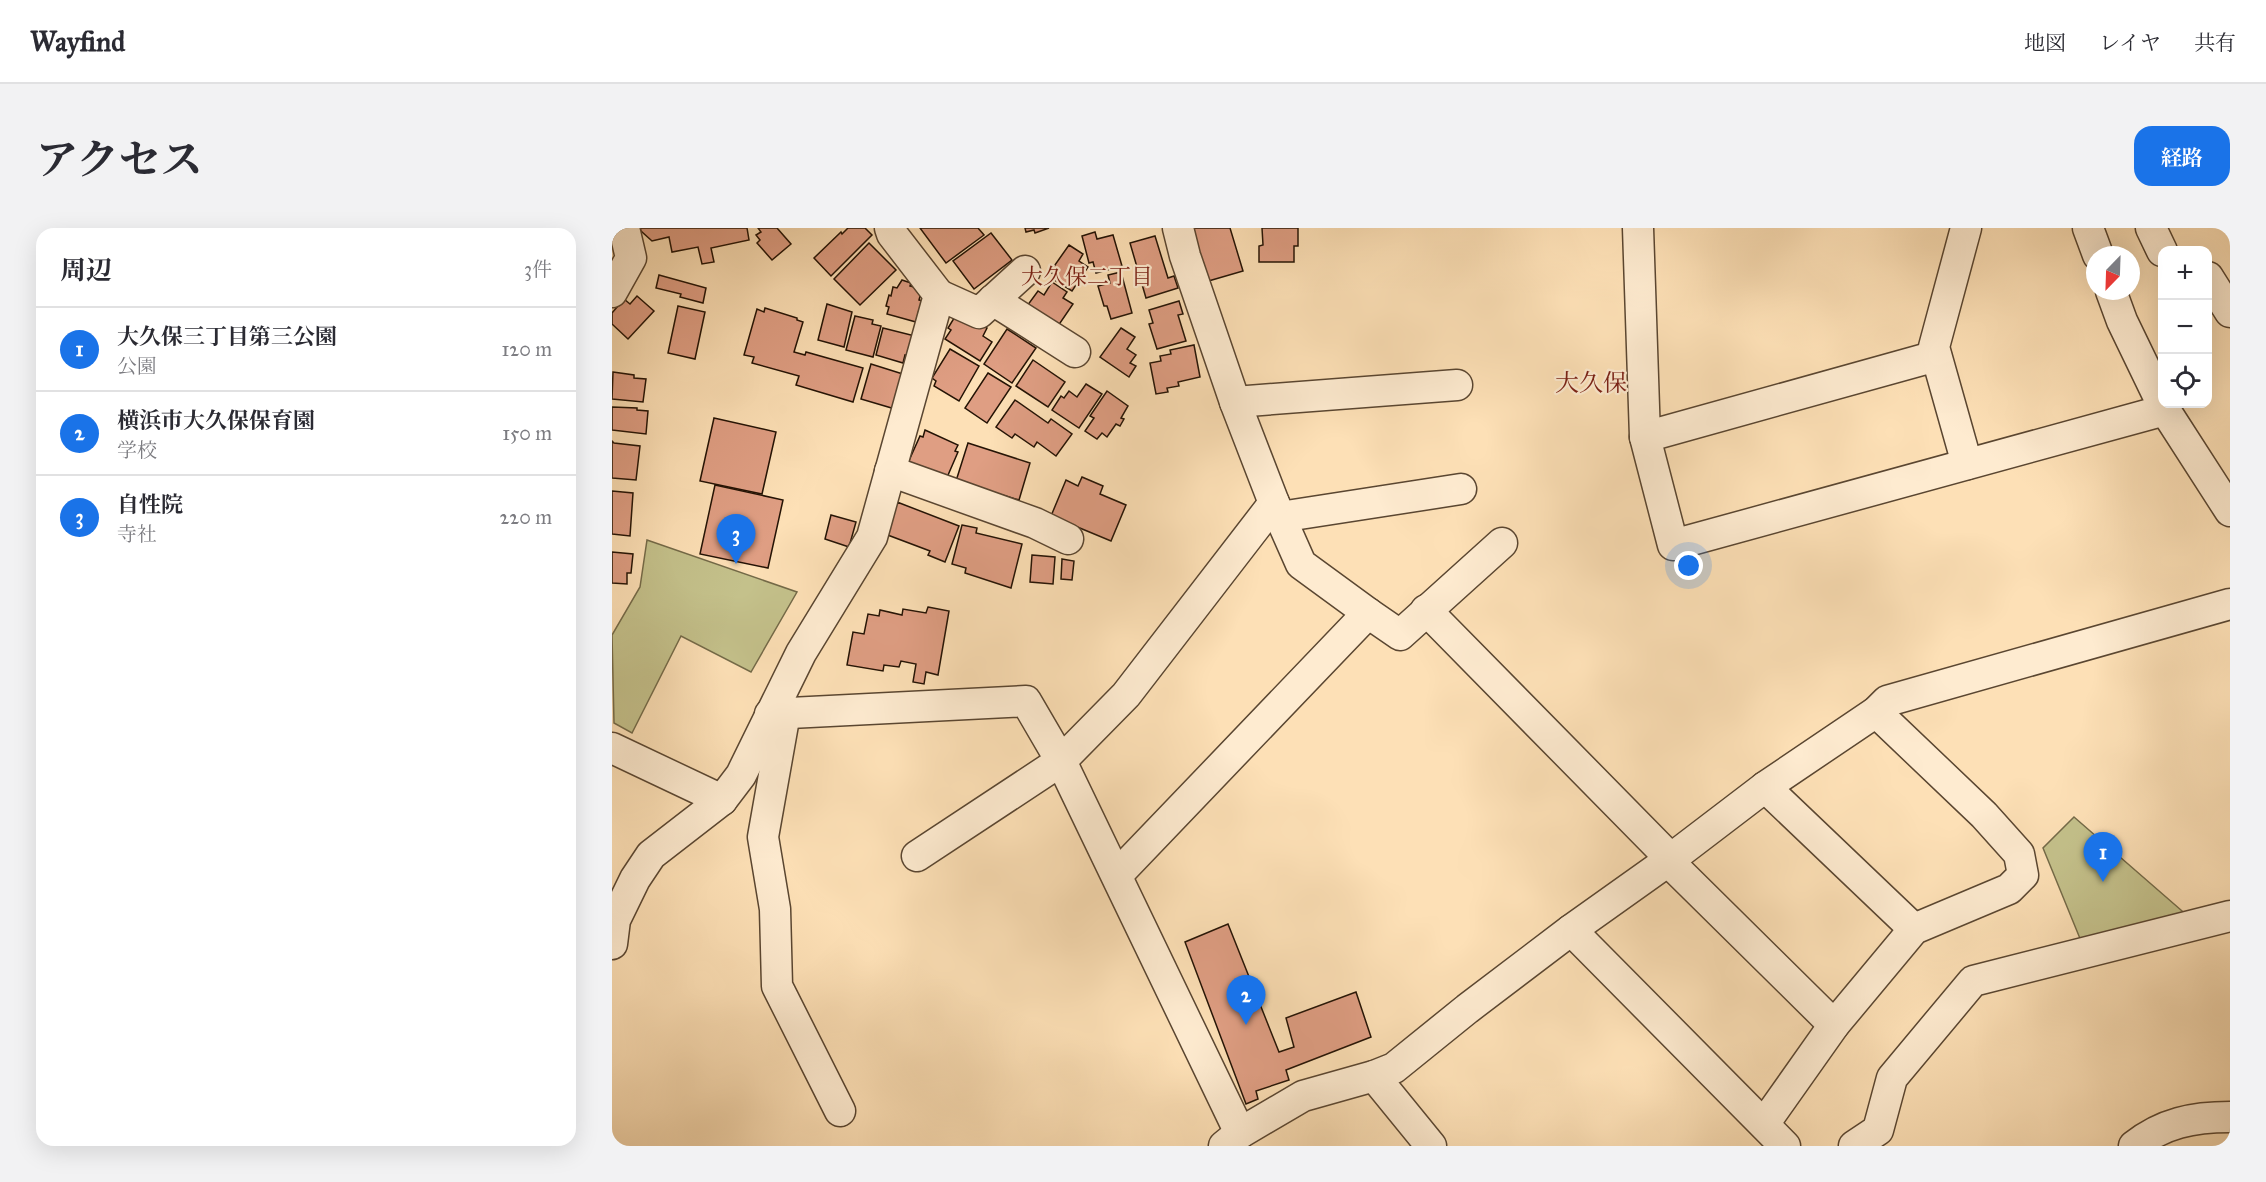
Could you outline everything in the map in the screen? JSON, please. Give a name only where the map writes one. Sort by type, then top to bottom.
[{"type":"street","points":[[612,292],[631,258],[624,228]]},
{"type":"street","points":[[890,228],[892,234],[939,295],[979,313],[1025,271]]},
{"type":"street","points":[[1178,228],[1185,256],[1235,402],[1277,510],[1301,564],[1400,635],[1502,543]]},
{"type":"street","points":[[1638,228],[1645,437],[1673,545],[2165,410]]},
{"type":"street","points":[[1966,228],[1934,347],[1967,464]]},
{"type":"street","points":[[2088,228],[2095,246]]},
{"type":"street","points":[[2151,228],[2160,246]]},
{"type":"street","points":[[2212,283],[2230,312]]},
{"type":"street","points":[[612,944],[615,920],[635,879],[651,855],[722,800],[741,775],[778,713],[801,653],[872,537],[939,295]]},
{"type":"street","points":[[993,300],[1075,352]]},
{"type":"street","points":[[2114,300],[2165,410],[2226,496]]},
{"type":"street","points":[[1645,437],[1936,356]]},
{"type":"street","points":[[1235,402],[1457,385]]},
{"type":"street","points":[[890,471],[1035,523],[1068,539]]},
{"type":"street","points":[[917,856],[1061,761],[1126,695],[1277,510],[1461,489]]},
{"type":"street","points":[[778,713],[1026,701],[1061,761],[1117,875],[1232,1140],[1303,1096],[1394,1068],[1571,930],[1670,860],[1766,787],[1876,712],[1887,701],[2230,604]]},
{"type":"street","points":[[1426,610],[1834,1025]]},
{"type":"street","points":[[1117,875],[1368,613]]},
{"type":"street","points":[[1764,1124],[1834,1025],[1914,929],[2009,889],[2023,875],[2019,854],[1991,822],[1876,712]]},
{"type":"street","points":[[778,713],[763,837],[775,909],[777,986],[840,1111]]},
{"type":"street","points":[[612,748],[722,800]]},
{"type":"street","points":[[1766,787],[1914,929]]},
{"type":"street","points":[[1854,1146],[1878,1130],[1892,1078],[1973,981],[2230,916]]},
{"type":"street","points":[[1571,930],[1785,1146]]},
{"type":"street","points":[[1374,1076],[1431,1146]]},
{"type":"street","points":[[2134,1146],[2148,1135],[2170,1124],[2204,1117],[2230,1117]]},
{"type":"shaded area","points":[[647,540],[797,592],[751,672],[681,636],[632,733],[614,723],[612,635],[640,587]]},
{"type":"shaded area","points":[[2074,817],[2189,917],[2081,941],[2043,848]]},
{"type":"building","points":[[640,228],[747,228],[749,240],[711,248],[714,262],[702,264],[698,247],[672,252],[669,237],[652,241]]},
{"type":"building","points":[[758,228],[777,228],[791,244],[772,260],[757,243],[760,240],[756,235],[761,232]]},
{"type":"building","points":[[848,228],[865,228],[872,235],[831,276],[814,258]]},
{"type":"building","points":[[920,228],[978,228],[984,235],[946,263]]},
{"type":"building","points":[[1025,228],[1049,228],[1035,233],[1034,230],[1026,232]]},
{"type":"building","points":[[1191,228],[1230,228],[1243,271],[1205,282]]},
{"type":"building","points":[[1262,228],[1298,228],[1298,246],[1294,246],[1294,262],[1259,262],[1259,246],[1263,245]]},
{"type":"building","points":[[1095,232],[1097,239],[1113,235],[1122,266],[1096,273],[1093,262],[1089,263],[1082,236]]},
{"type":"building","points":[[991,233],[1012,260],[974,289],[953,261]]},
{"type":"building","points":[[1155,236],[1168,278],[1174,276],[1178,288],[1146,298],[1130,243]]},
{"type":"building","points":[[869,243],[896,270],[860,305],[834,279]]},
{"type":"building","points":[[1069,245],[1083,254],[1079,261],[1088,267],[1072,291],[1053,279],[1056,276],[1050,272]]},
{"type":"building","points":[[1121,272],[1132,313],[1111,319],[1098,286],[1110,283],[1108,275]]},
{"type":"building","points":[[659,275],[706,288],[703,303],[680,297],[681,294],[656,288]]},
{"type":"building","points":[[902,280],[911,283],[910,286],[922,289],[919,300],[926,302],[923,311],[919,310],[916,322],[887,314],[889,307],[886,306],[889,295],[891,296],[893,287],[897,288]]},
{"type":"building","points":[[1052,282],[1067,292],[1063,298],[1073,304],[1058,326],[1027,306],[1038,291],[1044,295]]},
{"type":"building","points":[[637,296],[654,311],[628,339],[612,324],[612,313],[624,299],[630,304]]},
{"type":"building","points":[[1179,301],[1183,314],[1178,315],[1186,341],[1157,349],[1149,324],[1153,323],[1149,310]]},
{"type":"building","points":[[827,304],[852,312],[844,347],[818,340]]},
{"type":"building","points":[[678,306],[705,312],[695,359],[668,353]]},
{"type":"building","points":[[765,308],[803,322],[794,352],[805,355],[806,352],[863,368],[853,402],[796,385],[799,376],[752,363],[754,357],[744,355],[757,309],[764,312]]},
{"type":"building","points":[[959,310],[987,328],[983,336],[992,342],[980,361],[945,339],[951,330],[948,328]]},
{"type":"building","points":[[855,316],[873,320],[872,324],[881,326],[873,357],[846,350]]},
{"type":"building","points":[[883,328],[915,336],[909,356],[905,355],[903,363],[876,355]]},
{"type":"building","points":[[1121,328],[1135,337],[1127,349],[1136,355],[1130,363],[1136,366],[1129,377],[1100,357]]},
{"type":"building","points":[[1007,329],[1036,348],[1012,383],[984,364]]},
{"type":"building","points":[[1194,345],[1200,377],[1178,382],[1179,386],[1167,388],[1168,392],[1156,394],[1150,363],[1161,361],[1160,356],[1171,354],[1170,350]]},
{"type":"building","points":[[950,349],[979,366],[959,401],[934,386],[936,381],[932,378]]},
{"type":"building","points":[[1033,360],[1065,382],[1048,407],[1016,386]]},
{"type":"building","points":[[871,364],[906,375],[895,409],[861,399]]},
{"type":"building","points":[[613,372],[646,379],[643,402],[612,399]]},
{"type":"building","points":[[988,373],[1011,387],[987,423],[965,408]]},
{"type":"building","points":[[1086,384],[1102,394],[1079,428],[1052,410],[1061,396],[1064,398],[1069,391],[1077,397]]},
{"type":"building","points":[[1107,391],[1128,406],[1121,418],[1124,419],[1120,426],[1116,424],[1107,437],[1102,433],[1097,439],[1085,431],[1094,418],[1090,416]]},
{"type":"building","points":[[1015,400],[1048,423],[1051,419],[1072,434],[1056,456],[1037,442],[1034,447],[1015,434],[1012,438],[996,427]]},
{"type":"building","points":[[612,407],[648,411],[646,434],[612,430]]},
{"type":"building","points":[[714,418],[776,432],[762,494],[700,481]]},
{"type":"building","points":[[925,430],[958,445],[955,451],[958,452],[945,482],[907,465]]},
{"type":"building","points":[[612,441],[640,446],[636,480],[612,478]]},
{"type":"building","points":[[968,443],[1030,463],[1019,500],[956,481]]},
{"type":"building","points":[[1082,477],[1103,486],[1100,494],[1126,505],[1111,541],[1051,516],[1066,480],[1078,486]]},
{"type":"building","points":[[715,485],[783,500],[768,568],[700,554]]},
{"type":"building","points":[[612,491],[633,493],[630,536],[612,534]]},
{"type":"building","points":[[897,502],[959,526],[945,562],[928,555],[930,551],[885,534]]},
{"type":"building","points":[[831,515],[856,522],[849,547],[825,539]]},
{"type":"building","points":[[962,525],[977,528],[976,533],[1022,544],[1011,588],[965,573],[966,568],[952,564]]},
{"type":"building","points":[[612,552],[633,554],[631,573],[627,573],[627,584],[612,583]]},
{"type":"building","points":[[1032,555],[1055,557],[1053,584],[1030,582]]},
{"type":"building","points":[[1062,559],[1074,561],[1072,580],[1061,579]]},
{"type":"building","points":[[928,607],[949,611],[938,675],[926,672],[924,684],[913,682],[916,664],[901,661],[899,667],[884,665],[883,671],[847,665],[853,632],[864,634],[868,614],[879,616],[880,610],[902,615],[903,609],[926,613]]},
{"type":"building","points":[[1228,924],[1279,1052],[1294,1047],[1286,1018],[1356,992],[1371,1037],[1286,1070],[1289,1080],[1256,1091],[1258,1099],[1246,1104],[1185,942]]},
{"type":"place","name":"自性院","points":[[736,564]]},
{"type":"place","name":"大久保三丁目第三公園","points":[[2103,882]]},
{"type":"place","name":"横浜市大久保保育園","points":[[1246,1025]]},
{"type":"district","name":"大久保二丁目","points":[[1087,276]]},
{"type":"district","name":"大久保","points":[[1591,383]]}]
